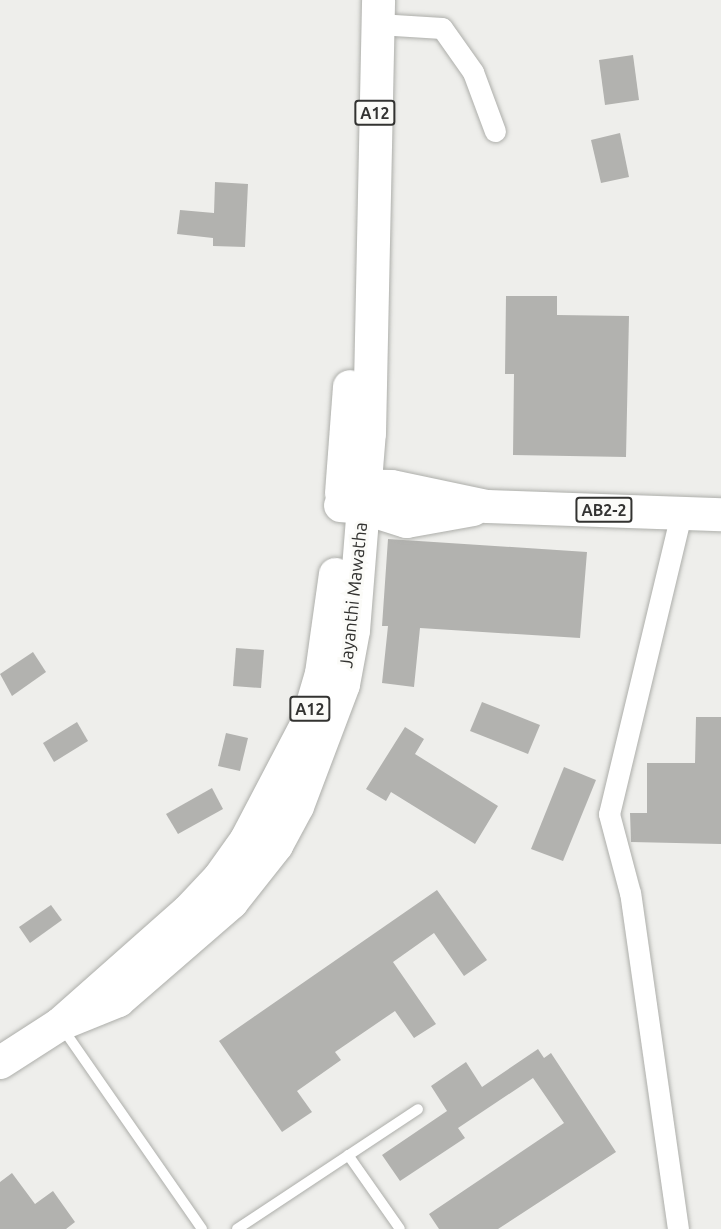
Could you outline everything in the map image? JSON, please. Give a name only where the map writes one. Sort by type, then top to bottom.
[{"type":"main road","name":"Jayanthi Mawatha","points":[[0,1062],[59,1024],[188,910],[219,877],[268,802],[306,724],[321,673],[352,496],[369,433],[374,300],[370,226],[378,12]]},
{"type":"main road","name":"Jayanthi Mawatha","points":[[59,1024],[118,1000],[162,966],[231,902],[276,845],[313,770],[343,684],[359,558],[352,496],[356,304],[370,226]]},
{"type":"main road","points":[[359,558],[409,505],[385,468],[369,433]]},
{"type":"main road","name":"AB2-2","points":[[352,496],[409,505],[721,514]]},
{"type":"street","points":[[378,12],[441,28],[473,72],[495,131]]},
{"type":"street","points":[[678,1229],[630,893],[609,814],[681,513]]},
{"type":"lane","points":[[59,1024],[202,1229]]},
{"type":"lane","points":[[237,1229],[418,1109]]},
{"type":"lane","points":[[348,1155],[400,1229]]},
{"type":"building","points":[[633,55],[639,100],[605,105],[599,60]]},
{"type":"building","points":[[620,133],[629,177],[601,183],[591,140]]},
{"type":"building","points":[[215,182],[248,184],[245,247],[213,246],[213,238],[177,234],[180,210],[214,213]]},
{"type":"building","points":[[506,296],[557,296],[557,315],[629,316],[626,457],[513,455],[514,374],[505,374]]},
{"type":"building","points":[[388,539],[587,552],[580,638],[420,628],[414,687],[382,683],[388,626],[382,626]]},
{"type":"building","points":[[236,648],[264,650],[261,688],[233,686]]},
{"type":"building","points":[[33,652],[46,672],[12,696],[0,674]]},
{"type":"building","points":[[482,702],[540,725],[528,754],[470,731]]},
{"type":"building","points":[[696,717],[721,717],[721,844],[631,842],[630,813],[647,813],[647,763],[695,763]]},
{"type":"building","points":[[77,722],[88,741],[54,762],[43,743]]},
{"type":"building","points":[[405,727],[424,739],[415,754],[498,806],[475,844],[391,792],[386,801],[366,789]]},
{"type":"building","points":[[226,733],[248,738],[240,771],[218,766]]},
{"type":"building","points":[[564,767],[596,780],[563,861],[531,849]]},
{"type":"building","points":[[212,788],[223,809],[178,834],[166,814]]},
{"type":"building","points":[[437,890],[487,960],[464,976],[434,933],[393,962],[436,1024],[414,1038],[395,1011],[335,1052],[341,1060],[297,1091],[312,1112],[282,1132],[219,1041]]},
{"type":"building","points":[[51,905],[62,920],[30,943],[19,927]]},
{"type":"building","points":[[538,1049],[544,1058],[551,1053],[616,1152],[498,1229],[439,1229],[429,1214],[564,1123],[533,1078],[458,1128],[465,1138],[400,1181],[382,1155],[447,1111],[431,1086],[466,1062],[482,1087]]},
{"type":"building","points":[[12,1173],[35,1204],[53,1191],[75,1222],[66,1229],[0,1229],[0,1182]]}]
